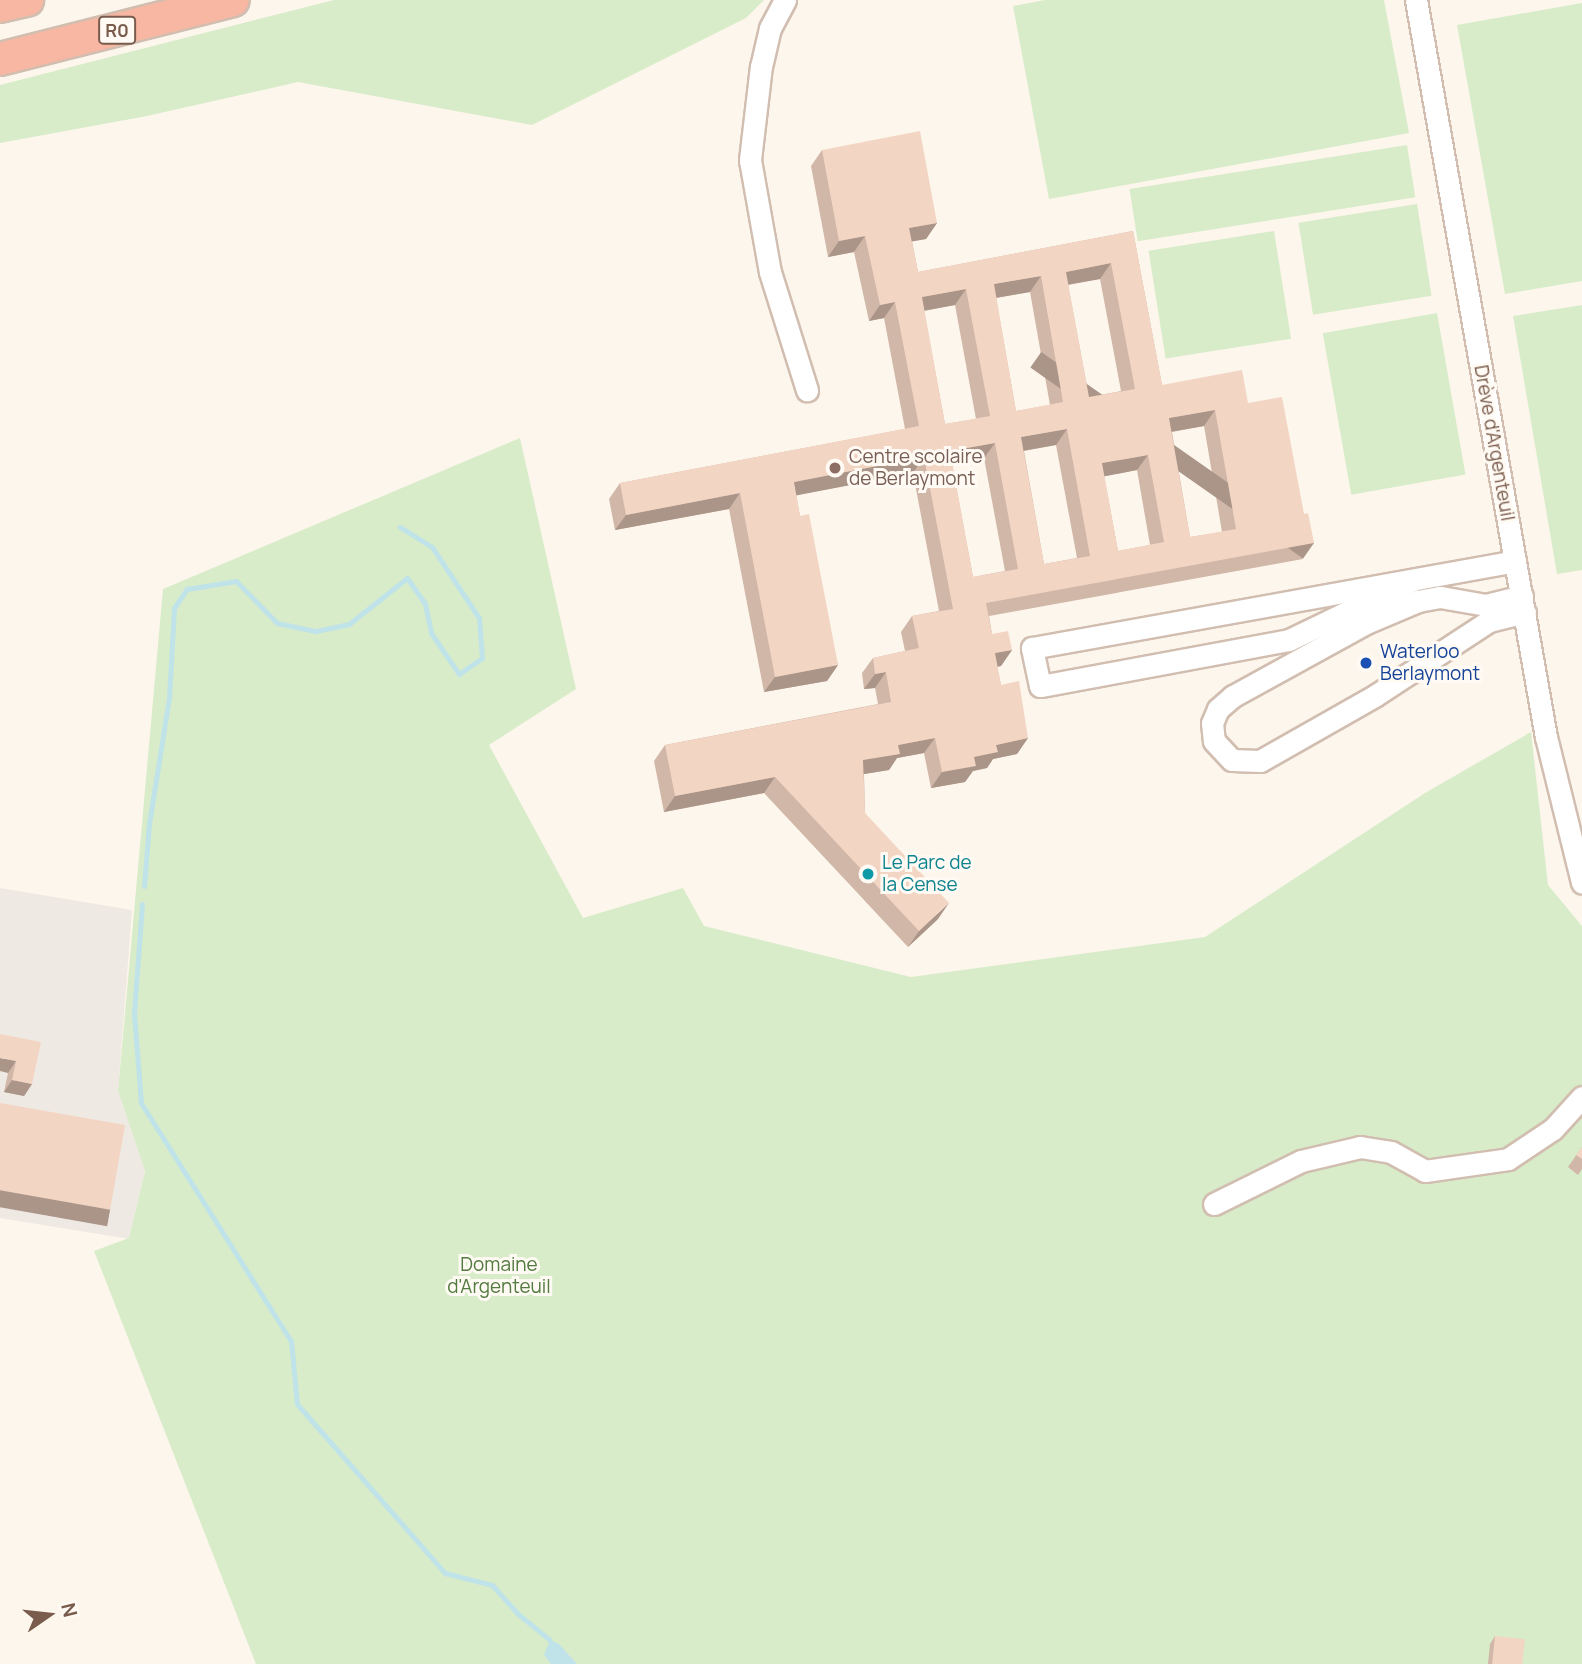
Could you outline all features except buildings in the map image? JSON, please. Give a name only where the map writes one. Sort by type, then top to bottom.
[{"type":"highway","points":[[0,6],[27,0]]},
{"type":"highway","name":"R0","points":[[0,59],[233,0]]},
{"type":"street","points":[[785,0],[770,28],[761,66],[750,160],[770,272],[807,390]]},
{"type":"street","name":"Drève d'Argenteuil","points":[[1416,0],[1546,737],[1582,883]]},
{"type":"street","points":[[1413,580],[1304,634],[1275,643],[1040,686],[1032,648],[1515,561]]},
{"type":"street","points":[[1440,597],[1486,604],[1523,604],[1489,621],[1376,695],[1260,761],[1232,760],[1214,741],[1212,723],[1218,709],[1233,696],[1366,622],[1440,597]]},
{"type":"street","points":[[1269,606],[1259,615],[1259,625],[1264,636],[1275,643]]},
{"type":"street","points":[[1214,1204],[1301,1161],[1360,1147],[1391,1152],[1425,1171],[1508,1159],[1553,1129],[1582,1097]]},
{"type":"shaded area","points":[[0,888],[132,910],[118,1091],[145,1170],[129,1239],[0,1218]]},
{"type":"green space","points":[[334,0],[764,0],[746,18],[532,125],[298,82],[147,116],[0,143],[0,85]]},
{"type":"green space","points":[[1045,0],[1384,0],[1409,133],[1049,199],[1013,6]]},
{"type":"green space","points":[[1582,3],[1582,281],[1505,294],[1457,25]]},
{"type":"green space","points":[[1407,145],[1415,197],[1138,241],[1129,189]]},
{"type":"green space","points":[[1417,204],[1432,296],[1313,315],[1298,223]]},
{"type":"green space","points":[[1274,231],[1291,339],[1166,359],[1149,251]]},
{"type":"green space","points":[[1582,305],[1582,570],[1557,574],[1513,316]]},
{"type":"green space","points":[[1437,313],[1465,475],[1351,495],[1323,333]]},
{"type":"green space","name":"Domaine d'Argenteuil","points":[[520,438],[576,689],[489,745],[583,918],[683,888],[704,926],[911,977],[1205,937],[1425,793],[1531,732],[1548,885],[1582,926],[1582,1664],[577,1664],[559,1645],[544,1655],[551,1664],[256,1664],[94,1251],[129,1238],[145,1171],[118,1091],[163,589]]},
{"type":"water","points":[[550,1640],[559,1644],[577,1664],[551,1664],[544,1655]]},
{"type":"waterway","points":[[144,886],[149,824],[169,698],[174,608],[187,589],[236,581],[277,623],[316,631],[349,624],[407,578],[425,604],[431,633],[459,674],[482,658],[479,618],[432,547],[400,527]]},
{"type":"waterway","points":[[142,904],[134,1014],[141,1103],[291,1341],[297,1404],[445,1573],[492,1585],[518,1614],[550,1640]]},
{"type":"place","name":"Centre scolaire de Berlaymont","points":[[835,468]]},
{"type":"place","name":"Waterloo Berlaymont","points":[[1366,663]]},
{"type":"place","name":"Le Parc de la Cense","points":[[868,874]]}]
